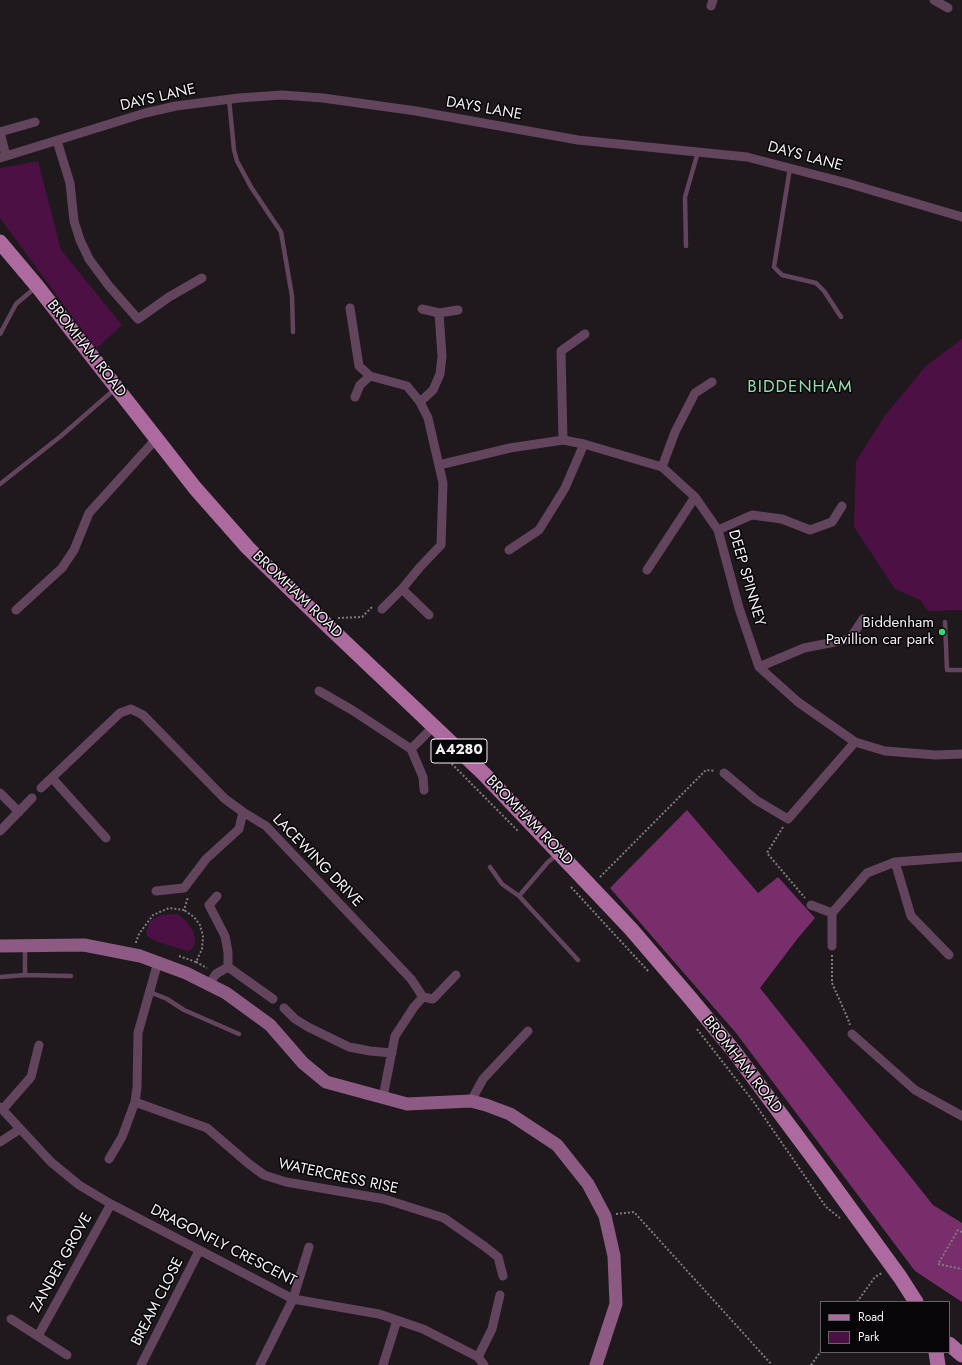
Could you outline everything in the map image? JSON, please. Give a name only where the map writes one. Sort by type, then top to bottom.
[{"type":"main road","name":"BROMHAM ROAD","points":[[0,242],[37,286],[195,488],[248,548],[484,774],[559,852],[656,958],[733,1050],[823,1171],[900,1277],[915,1301]]},
{"type":"main road","points":[[950,1345],[962,1354]]},
{"type":"main road","points":[[936,1353],[938,1365]]},
{"type":"street","points":[[934,0],[948,8]]},
{"type":"street","name":"DAYS LANE","points":[[3,157],[145,113],[176,106],[229,99],[282,95],[323,98],[416,111],[578,140],[747,157],[848,183],[962,217]]},
{"type":"street","points":[[3,157],[0,132],[35,122]]},
{"type":"street","points":[[57,141],[70,183],[74,221],[80,240],[93,264],[109,286],[138,319],[169,297],[202,278]]},
{"type":"street","points":[[350,308],[359,366],[370,376],[407,386],[420,402],[428,418],[443,483],[441,546],[382,609]]},
{"type":"street","points":[[422,310],[439,313],[458,310]]},
{"type":"street","points":[[420,402],[433,390],[440,374],[442,356],[439,313]]},
{"type":"street","points":[[563,440],[561,351],[585,334]]},
{"type":"street","points":[[355,397],[360,385],[370,376]]},
{"type":"street","points":[[662,467],[675,432],[695,393],[712,382]]},
{"type":"street","points":[[16,610],[62,568],[74,550],[89,513],[156,439]]},
{"type":"street","name":"DEEP SPINNEY","points":[[439,465],[510,448],[563,440],[584,444],[662,467],[695,497],[718,530],[739,608],[759,667],[798,702],[855,742],[884,751],[936,756],[962,754]]},
{"type":"street","points":[[509,550],[539,530],[565,488],[584,444]]},
{"type":"street","points":[[647,570],[695,497]]},
{"type":"street","points":[[718,530],[752,515],[782,519],[810,530],[832,522],[842,506]]},
{"type":"street","points":[[402,589],[429,615]]},
{"type":"street","points":[[759,667],[804,648],[850,639],[863,619]]},
{"type":"street","points":[[319,691],[352,710],[412,749],[423,777],[424,790]]},
{"type":"street","name":"LACEWING DRIVE","points":[[41,788],[120,713],[131,709],[143,715],[225,799],[242,812],[266,826],[411,979],[424,997]]},
{"type":"street","points":[[412,749],[434,726]]},
{"type":"street","points":[[724,773],[756,800],[788,819],[855,742]]},
{"type":"street","points":[[52,778],[106,838]]},
{"type":"street","points":[[0,793],[19,812]]},
{"type":"street","points":[[0,831],[32,798]]},
{"type":"street","points":[[156,891],[184,888],[206,859],[239,828],[242,812]]},
{"type":"street","points":[[832,946],[832,913],[867,873],[895,862],[962,857]]},
{"type":"street","points":[[895,862],[911,916],[949,955]]},
{"type":"street","points":[[218,896],[209,905],[225,936],[228,952],[228,967]]},
{"type":"street","points":[[811,905],[832,913]]},
{"type":"street","points":[[0,946],[84,945],[140,956],[158,962],[186,973],[226,993],[270,1025],[303,1064],[326,1082],[407,1104],[471,1101],[486,1105],[510,1114],[557,1145],[588,1184],[605,1216],[614,1256],[616,1304],[596,1365]]},
{"type":"street","points":[[109,1159],[122,1137],[135,1102],[137,1088],[138,1033],[158,962]]},
{"type":"street","points":[[209,984],[216,974],[228,967]]},
{"type":"street","points":[[228,967],[273,999]]},
{"type":"street","points":[[383,1097],[395,1036],[414,1007],[424,997],[433,999],[456,975]]},
{"type":"street","points":[[284,1008],[294,1019],[308,1028],[349,1047],[392,1053]]},
{"type":"street","points":[[471,1101],[483,1079],[528,1031]]},
{"type":"street","points":[[852,1034],[915,1090],[962,1116]]},
{"type":"street","points":[[2,1108],[31,1077],[39,1045]]},
{"type":"street","name":"WATERCRESS RISE","points":[[135,1102],[207,1128],[264,1175],[286,1182],[384,1199],[444,1218],[498,1257],[503,1276]]},
{"type":"street","name":"DRAGONFLY CRESCENT","points":[[2,1108],[51,1162],[79,1184],[111,1204],[199,1251],[292,1299],[379,1314],[423,1329],[478,1357],[484,1365]]},
{"type":"street","points":[[0,1142],[20,1129]]},
{"type":"street","name":"ZANDER GROVE","points":[[38,1336],[111,1204]]},
{"type":"street","points":[[260,1365],[292,1299],[309,1247]]},
{"type":"street","name":"BREAM CLOSE","points":[[141,1365],[199,1251]]},
{"type":"street","points":[[478,1357],[492,1329],[500,1295]]},
{"type":"street","points":[[11,1319],[67,1355]]},
{"type":"street","points":[[384,1365],[397,1320]]},
{"type":"lane","points":[[229,99],[234,150],[237,161],[251,188],[281,232],[292,296],[292,332]]},
{"type":"lane","points":[[686,246],[685,197],[698,152]]},
{"type":"lane","points":[[790,168],[774,267],[782,275],[816,283],[842,317]]},
{"type":"lane","points":[[0,334],[16,304],[37,286]]},
{"type":"lane","points":[[0,484],[61,436],[116,388]]},
{"type":"lane","points":[[945,622],[947,670],[962,670]]},
{"type":"lane","points":[[519,896],[548,862],[559,852]]},
{"type":"lane","points":[[490,867],[502,884],[519,896],[578,960]]},
{"type":"lane","points":[[24,946],[25,975]]},
{"type":"lane","points":[[0,977],[25,975],[71,976]]},
{"type":"lane","points":[[150,992],[167,999],[184,1010],[239,1034]]},
{"type":"path","points":[[338,618],[362,617],[376,604],[382,609]]},
{"type":"path","points":[[441,753],[522,835]]},
{"type":"path","points":[[591,887],[706,770],[724,773]]},
{"type":"path","points":[[788,819],[767,853],[811,905]]},
{"type":"path","points":[[567,883],[649,972]]},
{"type":"path","points":[[184,910],[190,892]]},
{"type":"path","points":[[143,944],[136,942],[145,925],[153,915],[169,908],[184,910],[200,925],[203,936],[202,949],[196,962],[174,954]]},
{"type":"path","points":[[832,946],[832,983],[848,1019],[852,1034]]},
{"type":"path","points":[[694,1026],[753,1101],[826,1207],[844,1222]]},
{"type":"path","points":[[605,1216],[634,1212],[772,1365]]},
{"type":"path","points":[[962,1232],[958,1230],[938,1264],[962,1269]]},
{"type":"path","points":[[858,1301],[875,1278],[883,1272]]},
{"type":"path","points":[[811,1365],[820,1352]]},
{"type":"green space","points":[[38,161],[61,250],[122,325],[96,349],[0,218],[0,168]]},
{"type":"green space","points":[[962,339],[962,610],[928,611],[920,600],[895,589],[854,527],[856,461],[886,414],[926,366]]},
{"type":"green space","points":[[178,914],[187,922],[194,933],[195,944],[192,949],[187,951],[158,942],[147,936],[146,930],[151,920],[161,915]]},
{"type":"shaded area","points":[[687,810],[758,893],[778,877],[815,918],[760,988],[933,1205],[962,1223],[962,1302],[915,1271],[736,1033],[610,888]]},
{"type":"place","name":"Biddenham Pavillion car park","points":[[942,632]]},
{"type":"district","name":"BIDDENHAM","points":[[800,388]]}]
